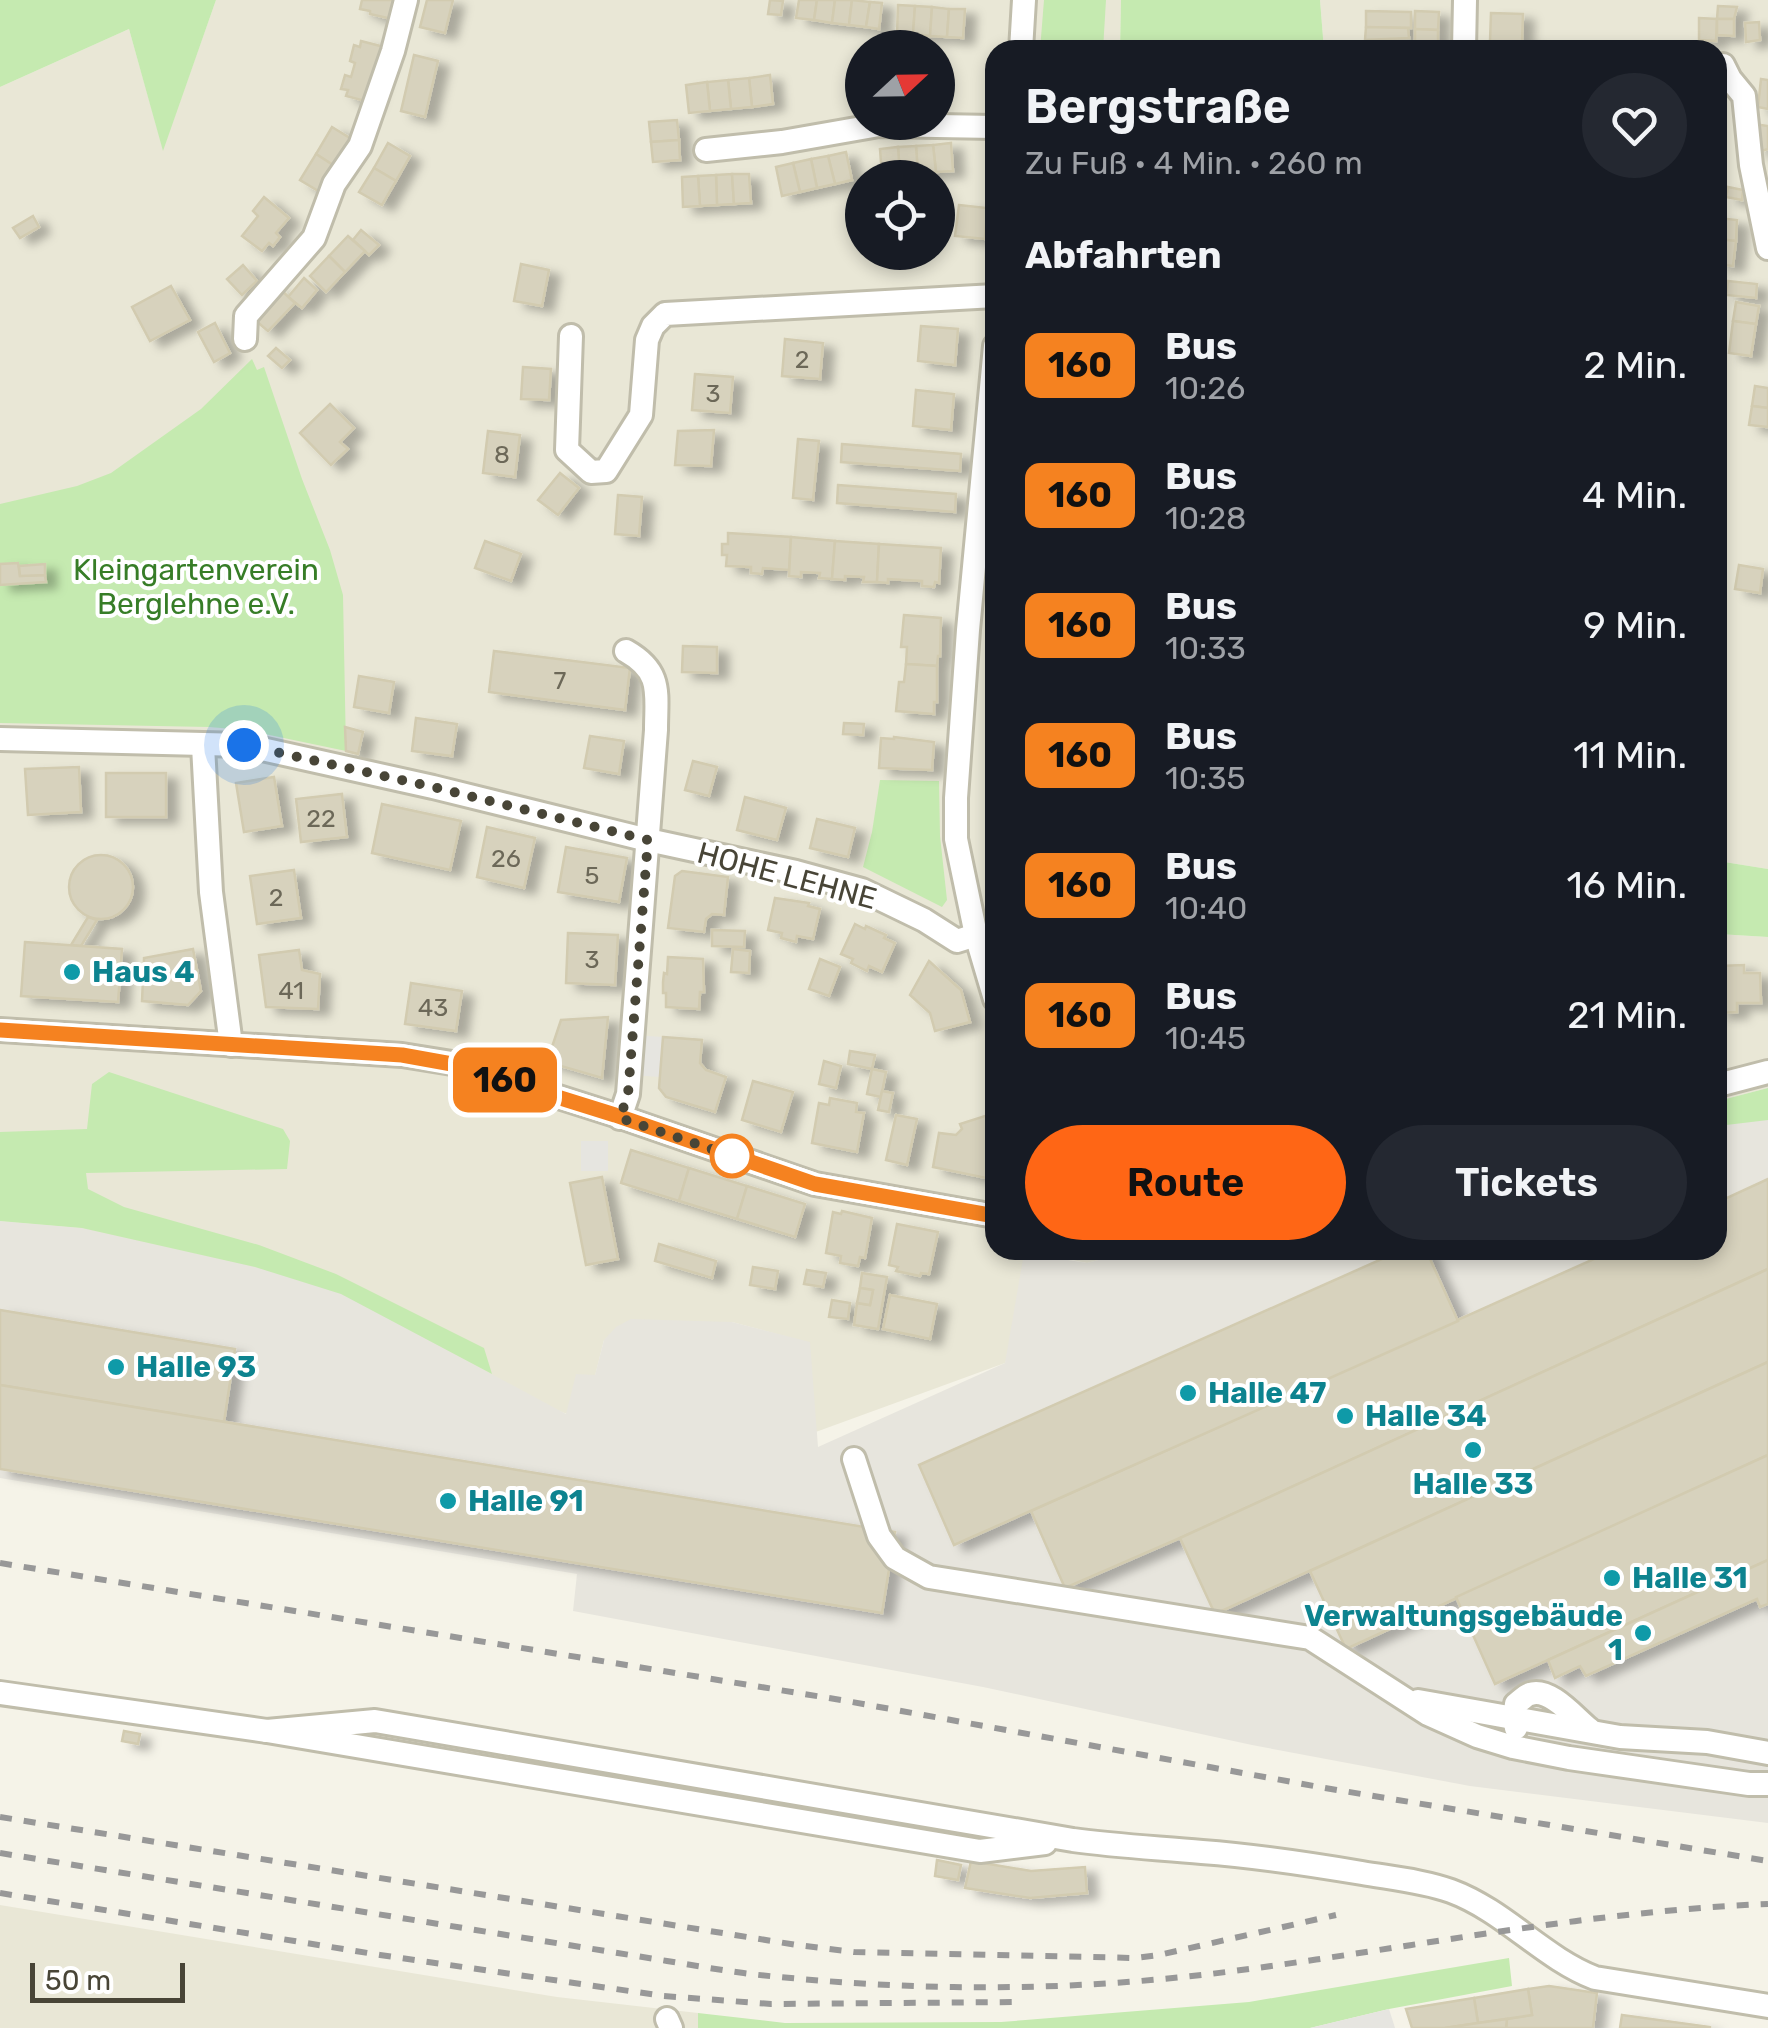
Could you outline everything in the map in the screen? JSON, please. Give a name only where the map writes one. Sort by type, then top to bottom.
[{"type":"street","points":[[244,339],[246,316],[314,238],[334,184],[360,146],[406,0]]},
{"type":"street","points":[[1022,40],[1024,0]]},
{"type":"street","points":[[1464,40],[1465,0]]},
{"type":"street","points":[[1727,73],[1744,96],[1751,166],[1768,248]]},
{"type":"street","points":[[706,150],[879,125],[985,127]]},
{"type":"street","points":[[571,336],[567,450],[592,472],[606,470],[642,415],[647,340],[653,326],[665,314],[985,297]]},
{"type":"street","points":[[985,451],[956,798],[956,839],[985,966]]},
{"type":"street","points":[[620,1118],[628,1094],[656,730],[656,683],[644,661],[626,651]]},
{"type":"street","name":"HOHE LEHNE","points":[[0,739],[244,745],[782,868],[862,890],[957,941],[976,935]]},
{"type":"street","points":[[203,746],[211,892],[230,1045]]},
{"type":"street","points":[[0,1030],[402,1055],[452,1064],[815,1184],[985,1214]]},
{"type":"street","points":[[1727,1083],[1768,1072]]},
{"type":"street","points":[[854,1458],[879,1536],[895,1558],[929,1577],[1310,1638],[1400,1698],[1452,1726],[1513,1747],[1768,1784]]},
{"type":"street","points":[[0,1693],[267,1730],[980,1851],[1073,1840],[1291,1861],[1421,1883],[1479,1904],[1576,1971],[1595,1978],[1768,2006]]},
{"type":"street","points":[[1400,1698],[1644,1740],[1707,1742],[1768,1753]]},
{"type":"street","points":[[1514,1718],[1522,1739],[1537,1752]]},
{"type":"shaded area","points":[[216,0],[1121,0],[1120,40],[985,40],[985,1260],[1052,1260],[1005,1363],[802,1437],[810,1343],[732,1322],[604,1340],[595,1376],[567,1414],[82,1228],[0,1221],[0,87],[129,29],[163,149]]},
{"type":"shaded area","points":[[1320,0],[1768,0],[1768,869],[1727,862],[1727,40],[1323,40]]},
{"type":"shaded area","points":[[1727,935],[1768,937],[1768,1088],[1727,1099]]},
{"type":"shaded area","points":[[633,1035],[663,1037],[660,1077],[630,1075]]},
{"type":"shaded area","points":[[1768,1088],[1768,1823],[1470,1786],[1252,1745],[983,1687],[573,1611],[577,1574],[0,1478],[0,1221],[82,1228],[255,1267],[341,1293],[566,1414],[576,1374],[595,1375],[604,1340],[631,1319],[732,1322],[810,1342],[818,1447],[1005,1363],[1023,1260],[1727,1260],[1727,1099]]},
{"type":"shaded area","points":[[581,1141],[608,1141],[608,1171],[581,1171]]},
{"type":"shaded area","points":[[0,1905],[557,1997],[698,2013],[698,2028],[0,2028]]},
{"type":"shaded area","points":[[1389,2009],[1395,2028],[1310,2028]]},
{"type":"green space","points":[[0,0],[216,0],[163,151],[129,29],[0,87]]},
{"type":"green space","points":[[1044,0],[1106,0],[1104,40],[1041,40]]},
{"type":"green space","points":[[1121,0],[1320,0],[1323,40],[1120,40]]},
{"type":"green space","name":"Kleingartenverein Berglehne e.V.","points":[[252,359],[257,370],[264,367],[343,595],[346,751],[245,730],[209,727],[0,723],[0,504],[77,486],[111,473],[201,409]]},
{"type":"green space","points":[[880,780],[939,781],[947,900],[942,907],[863,867]]},
{"type":"green space","points":[[1727,862],[1768,869],[1768,937],[1727,935]]},
{"type":"green space","points":[[109,1072],[283,1129],[290,1141],[287,1169],[86,1173],[88,1189],[124,1207],[259,1245],[336,1274],[484,1348],[492,1374],[341,1294],[255,1267],[82,1228],[0,1221],[0,1132],[87,1129],[92,1084]]},
{"type":"green space","points":[[1768,1088],[1768,1120],[1727,1125],[1727,1099]]},
{"type":"green space","points":[[1509,1958],[1512,1986],[1310,2028],[698,2028],[698,2013],[785,2023],[1001,2022],[1249,2002]]},
{"type":"building","points":[[362,0],[396,0],[392,19],[360,9]]},
{"type":"building","points":[[427,0],[453,0],[445,33],[420,27]]},
{"type":"building","points":[[770,0],[783,1],[781,15],[768,14]]},
{"type":"building","points":[[799,0],[817,0],[814,20],[796,18]]},
{"type":"building","points":[[817,0],[835,0],[832,23],[814,20]]},
{"type":"building","points":[[835,0],[852,0],[849,25],[832,23]]},
{"type":"building","points":[[852,0],[870,2],[866,27],[849,25]]},
{"type":"building","points":[[870,2],[882,3],[879,29],[866,27]]},
{"type":"building","points":[[898,5],[915,6],[913,30],[897,30]]},
{"type":"building","points":[[915,6],[932,7],[930,30],[913,30]]},
{"type":"building","points":[[1718,6],[1737,7],[1734,19],[1717,19]]},
{"type":"building","points":[[932,7],[949,9],[948,30],[930,30]]},
{"type":"building","points":[[949,9],[965,9],[963,38],[955,38],[955,30],[948,30]]},
{"type":"building","points":[[1366,11],[1411,12],[1411,28],[1366,27]]},
{"type":"building","points":[[1415,11],[1439,12],[1438,30],[1415,29]]},
{"type":"building","points":[[1491,13],[1523,14],[1522,40],[1490,40]]},
{"type":"building","points":[[1699,18],[1717,19],[1716,40],[1699,40]]},
{"type":"building","points":[[1717,19],[1734,19],[1734,36],[1717,35]]},
{"type":"building","points":[[1759,22],[1760,40],[1746,42],[1745,23]]},
{"type":"building","points":[[1366,27],[1408,28],[1409,38],[1365,40]]},
{"type":"building","points":[[1415,29],[1438,30],[1438,40],[1415,40]]},
{"type":"building","points":[[361,41],[384,47],[369,102],[346,96],[348,90],[341,89],[345,75],[351,77],[354,45],[360,47]]},
{"type":"building","points":[[414,55],[438,61],[425,117],[401,111]]},
{"type":"building","points":[[770,75],[773,104],[752,107],[749,78]]},
{"type":"building","points":[[749,78],[752,107],[731,109],[728,80]]},
{"type":"building","points":[[1761,79],[1768,80],[1768,109],[1758,107]]},
{"type":"building","points":[[728,80],[731,109],[710,111],[707,82]]},
{"type":"building","points":[[707,82],[710,111],[689,113],[686,85]]},
{"type":"building","points":[[677,120],[679,140],[651,142],[649,122]]},
{"type":"building","points":[[1754,124],[1768,126],[1768,149],[1758,152]]},
{"type":"building","points":[[332,127],[353,140],[336,167],[316,154]]},
{"type":"building","points":[[679,140],[680,160],[653,162],[651,142]]},
{"type":"building","points":[[388,143],[410,156],[396,181],[374,168]]},
{"type":"building","points":[[951,143],[952,160],[935,160],[933,145]]},
{"type":"building","points":[[933,145],[935,160],[917,160],[916,146]]},
{"type":"building","points":[[916,146],[917,160],[899,160],[898,147]]},
{"type":"building","points":[[898,147],[899,160],[881,160],[880,149]]},
{"type":"building","points":[[846,152],[845,182],[835,184],[828,156]]},
{"type":"building","points":[[316,154],[336,167],[320,192],[300,180]]},
{"type":"building","points":[[828,156],[835,184],[817,188],[811,159]]},
{"type":"building","points":[[811,159],[817,188],[800,192],[793,163]]},
{"type":"building","points":[[793,163],[800,192],[782,196],[776,167]]},
{"type":"building","points":[[374,168],[396,181],[382,205],[359,192]]},
{"type":"building","points":[[732,174],[734,204],[717,205],[716,175]]},
{"type":"building","points":[[732,174],[749,174],[751,203],[734,204]]},
{"type":"building","points":[[716,175],[717,205],[700,206],[698,176]]},
{"type":"building","points":[[698,176],[700,206],[683,207],[682,177]]},
{"type":"building","points":[[1728,187],[1743,190],[1742,200],[1727,197]]},
{"type":"building","points":[[264,197],[289,218],[276,233],[280,237],[273,246],[269,243],[262,251],[242,236],[258,216],[253,211]]},
{"type":"building","points":[[959,205],[985,208],[985,239],[955,236]]},
{"type":"building","points":[[33,216],[39,227],[20,238],[13,228]]},
{"type":"building","points":[[1727,219],[1737,220],[1736,241],[1727,240]]},
{"type":"building","points":[[361,230],[379,245],[369,255],[353,240]]},
{"type":"building","points":[[348,236],[365,251],[345,272],[329,256]]},
{"type":"building","points":[[1727,240],[1736,241],[1733,266],[1727,265]]},
{"type":"building","points":[[329,256],[345,272],[326,292],[310,276]]},
{"type":"building","points":[[521,264],[549,270],[542,306],[514,301]]},
{"type":"building","points":[[243,265],[257,281],[242,295],[227,279]]},
{"type":"building","points":[[304,278],[317,290],[302,308],[288,297]]},
{"type":"building","points":[[1728,281],[1757,284],[1756,298],[1727,295]]},
{"type":"building","points":[[171,286],[190,320],[150,341],[132,307]]},
{"type":"building","points":[[279,288],[295,303],[268,331],[256,321],[262,315],[257,310]]},
{"type":"building","points":[[1736,302],[1759,306],[1756,324],[1733,321]]},
{"type":"building","points":[[1733,321],[1756,324],[1751,356],[1729,353]]},
{"type":"building","points":[[215,323],[230,353],[214,362],[198,332]]},
{"type":"building","points":[[921,326],[958,329],[955,365],[918,361]]},
{"type":"building","points":[[785,339],[823,343],[820,379],[782,376]]},
{"type":"building","points":[[276,348],[290,360],[282,368],[268,356]]},
{"type":"building","points":[[523,367],[551,369],[549,400],[521,399]]},
{"type":"building","points":[[695,374],[733,377],[730,413],[692,410]]},
{"type":"building","points":[[1755,386],[1768,388],[1768,408],[1752,406]]},
{"type":"building","points":[[916,390],[954,394],[951,430],[913,426]]},
{"type":"building","points":[[330,404],[354,428],[340,442],[348,449],[331,465],[300,433]]},
{"type":"building","points":[[1752,406],[1768,408],[1768,427],[1749,425]]},
{"type":"building","points":[[714,430],[711,466],[675,465],[678,431]]},
{"type":"building","points":[[488,431],[520,435],[515,477],[483,473]]},
{"type":"building","points":[[798,439],[819,441],[813,500],[793,498]]},
{"type":"building","points":[[842,444],[961,454],[960,471],[841,462]]},
{"type":"building","points":[[560,473],[579,488],[558,515],[538,500]]},
{"type":"building","points":[[838,485],[956,494],[955,512],[837,503]]},
{"type":"building","points":[[618,495],[642,497],[639,536],[615,534]]},
{"type":"building","points":[[728,533],[791,537],[789,570],[763,568],[762,574],[751,573],[751,567],[726,566],[722,544],[728,544]]},
{"type":"building","points":[[791,537],[835,541],[832,579],[819,578],[820,573],[789,576]]},
{"type":"building","points":[[485,541],[521,554],[511,581],[475,568]]},
{"type":"building","points":[[835,541],[879,544],[877,582],[863,582],[864,577],[832,579]]},
{"type":"building","points":[[879,544],[941,548],[939,583],[935,582],[934,587],[922,586],[922,581],[877,582]]},
{"type":"building","points":[[18,563],[20,576],[45,575],[46,582],[0,585],[0,564]]},
{"type":"building","points":[[45,564],[45,575],[20,576],[19,566]]},
{"type":"building","points":[[1739,565],[1763,569],[1760,593],[1735,589]]},
{"type":"building","points":[[904,615],[941,618],[937,666],[906,664],[907,647],[901,647]]},
{"type":"building","points":[[683,646],[717,647],[717,673],[682,672]]},
{"type":"building","points":[[494,651],[630,668],[625,710],[489,692]]},
{"type":"building","points":[[906,664],[937,666],[934,714],[896,711],[899,682],[904,682]]},
{"type":"building","points":[[359,676],[394,682],[389,713],[354,707]]},
{"type":"building","points":[[416,718],[457,724],[452,756],[412,751]]},
{"type":"building","points":[[844,723],[864,724],[863,735],[843,734]]},
{"type":"building","points":[[345,727],[363,732],[358,754],[346,751]]},
{"type":"building","points":[[590,736],[624,741],[619,774],[584,768]]},
{"type":"building","points":[[881,738],[934,742],[932,770],[879,768]]},
{"type":"building","points":[[693,761],[717,767],[709,796],[685,790]]},
{"type":"building","points":[[79,767],[81,812],[28,815],[25,769]]},
{"type":"building","points":[[106,773],[166,773],[166,817],[106,817]]},
{"type":"building","points":[[274,777],[282,826],[244,832],[236,783]]},
{"type":"building","points":[[342,794],[347,837],[301,842],[296,799]]},
{"type":"building","points":[[745,797],[786,808],[777,840],[737,830]]},
{"type":"building","points":[[382,804],[461,821],[450,870],[372,853]]},
{"type":"building","points":[[817,819],[855,828],[848,857],[810,848]]},
{"type":"building","points":[[487,827],[535,838],[524,888],[477,877]]},
{"type":"building","points":[[566,847],[627,858],[619,902],[558,892]]},
{"type":"building","points":[[101,855],[124,864],[133,887],[124,910],[101,919],[78,910],[69,887],[78,864]]},
{"type":"building","points":[[294,870],[301,918],[257,924],[250,876]]},
{"type":"building","points":[[682,871],[728,877],[724,915],[712,914],[706,919],[704,932],[668,928],[675,876]]},
{"type":"building","points":[[775,898],[809,903],[808,906],[820,909],[813,939],[797,936],[796,942],[768,930]]},
{"type":"building","points":[[88,917],[97,920],[81,946],[71,945]]},
{"type":"building","points":[[855,924],[886,935],[884,938],[895,943],[882,972],[869,966],[867,971],[841,954]]},
{"type":"building","points":[[712,930],[745,931],[744,947],[712,946]]},
{"type":"building","points":[[568,933],[618,935],[615,985],[566,983]]},
{"type":"building","name":"Haus 4","points":[[25,942],[122,949],[118,1002],[21,996]]},
{"type":"building","points":[[193,949],[201,991],[188,1005],[142,1001],[144,958]]},
{"type":"building","points":[[733,949],[750,951],[749,973],[731,972]]},
{"type":"building","points":[[299,950],[302,970],[320,974],[318,1009],[266,1007],[259,955]]},
{"type":"building","points":[[668,957],[703,959],[704,992],[700,992],[699,1009],[666,1007],[663,982]]},
{"type":"building","points":[[820,959],[840,967],[829,996],[809,989]]},
{"type":"building","points":[[929,961],[961,990],[970,1022],[935,1031],[930,1013],[910,995]]},
{"type":"building","points":[[1744,965],[1744,973],[1760,973],[1761,1003],[1737,1003],[1737,1012],[1727,1013],[1727,966]]},
{"type":"building","points":[[411,983],[462,991],[456,1031],[405,1024]]},
{"type":"building","points":[[608,1017],[602,1078],[547,1062],[561,1020]]},
{"type":"building","points":[[663,1037],[702,1040],[700,1063],[706,1070],[726,1077],[715,1112],[666,1097],[659,1088]]},
{"type":"building","points":[[850,1051],[875,1055],[872,1069],[848,1064]]},
{"type":"building","points":[[824,1061],[841,1066],[836,1088],[819,1084]]},
{"type":"building","points":[[872,1069],[886,1072],[881,1097],[867,1094]]},
{"type":"building","points":[[753,1081],[793,1092],[781,1132],[742,1120]]},
{"type":"building","points":[[882,1091],[893,1093],[889,1112],[878,1110]]},
{"type":"building","points":[[830,1098],[857,1103],[856,1112],[864,1113],[857,1152],[812,1143],[819,1103],[829,1105]]},
{"type":"building","points":[[896,1115],[917,1119],[907,1165],[886,1160]]},
{"type":"building","points":[[985,1116],[985,1178],[933,1167],[939,1133],[956,1135],[962,1129],[960,1124]]},
{"type":"building","points":[[631,1150],[689,1168],[679,1201],[621,1183]]},
{"type":"building","points":[[689,1168],[747,1186],[737,1219],[679,1201]]},
{"type":"building","points":[[602,1177],[618,1259],[586,1265],[570,1183]]},
{"type":"building","name":"Halle 34","points":[[1768,1179],[1768,1269],[1065,1588],[1031,1511],[1592,1260],[1727,1260],[1727,1198]]},
{"type":"building","points":[[747,1186],[805,1204],[795,1237],[737,1219]]},
{"type":"building","points":[[833,1212],[872,1218],[865,1258],[860,1257],[858,1266],[840,1263],[841,1256],[826,1253]]},
{"type":"building","points":[[897,1224],[938,1232],[929,1274],[896,1271],[898,1267],[889,1265]]},
{"type":"building","points":[[659,1244],[716,1261],[712,1278],[655,1261]]},
{"type":"building","name":"Halle 47","points":[[1380,1260],[1431,1260],[1458,1321],[954,1545],[919,1465]]},
{"type":"building","points":[[753,1267],[778,1271],[775,1289],[750,1285]]},
{"type":"building","name":"Halle 33","points":[[1768,1269],[1768,1362],[1215,1614],[1180,1538]]},
{"type":"building","points":[[807,1270],[826,1273],[823,1287],[804,1284]]},
{"type":"building","points":[[862,1273],[887,1277],[878,1329],[854,1325],[857,1303],[870,1305],[873,1290],[860,1288]]},
{"type":"building","points":[[860,1288],[873,1290],[870,1305],[857,1303]]},
{"type":"building","points":[[890,1295],[937,1304],[930,1339],[883,1329]]},
{"type":"building","points":[[832,1300],[850,1303],[848,1319],[829,1317]]},
{"type":"building","name":"Halle 93","points":[[0,1310],[235,1349],[224,1422],[0,1385]]},
{"type":"building","points":[[1768,1362],[1768,1455],[1346,1649],[1310,1571]]},
{"type":"building","name":"Halle 91","points":[[0,1385],[895,1532],[882,1613],[0,1469]]},
{"type":"building","name":"Halle 31","points":[[1768,1455],[1768,1560],[1495,1684],[1456,1597]]},
{"type":"building","name":"Verwaltungsgebäude 1","points":[[1768,1560],[1768,1604],[1760,1607],[1757,1599],[1586,1676],[1580,1666],[1555,1678],[1548,1660]]},
{"type":"building","points":[[124,1731],[140,1734],[138,1744],[122,1741]]},
{"type":"building","points":[[937,1860],[961,1865],[958,1880],[935,1876]]},
{"type":"building","points":[[971,1861],[1031,1871],[1085,1867],[1087,1893],[1030,1898],[965,1888]]},
{"type":"building","points":[[1549,1986],[1597,1993],[1593,2028],[1506,2028],[1507,2019],[1532,2015],[1528,1989]]},
{"type":"building","points":[[1528,1989],[1532,2015],[1478,2023],[1474,1998]]},
{"type":"building","points":[[1474,1998],[1478,2023],[1412,2028],[1406,2009]]},
{"type":"building","points":[[1622,2015],[1710,2027],[1710,2028],[1620,2028]]},
{"type":"building","points":[[1507,2019],[1506,2028],[1445,2028],[1478,2023]]},
{"type":"railway","points":[[0,1563],[841,1700],[1325,1788],[1768,1861]]},
{"type":"railway","points":[[0,1817],[854,1952],[1135,1958],[1336,1915]]},
{"type":"railway","points":[[0,1853],[737,1972],[950,1987],[1064,1986],[1177,1978],[1567,1922],[1768,1904]]},
{"type":"railway","points":[[0,1893],[380,1955],[664,1996],[771,2004],[1017,2002]]},
{"type":"bus line","name":"160","points":[[0,1030],[402,1055],[452,1064],[815,1184],[985,1214]]},
{"type":"place","name":"Haus 4","points":[[72,972]]},
{"type":"place","name":"Halle 93","points":[[116,1367]]},
{"type":"place","name":"Halle 47","points":[[1188,1393]]},
{"type":"place","name":"Halle 34","points":[[1345,1416]]},
{"type":"place","name":"Halle 33","points":[[1473,1450]]},
{"type":"place","name":"Halle 91","points":[[448,1501]]},
{"type":"place","name":"Halle 31","points":[[1612,1578]]},
{"type":"place","name":"Verwaltungsgebäude 1","points":[[1643,1633]]},
{"type":"route","points":[[244,745],[648,840],[628,1094],[620,1118],[732,1156]]}]
